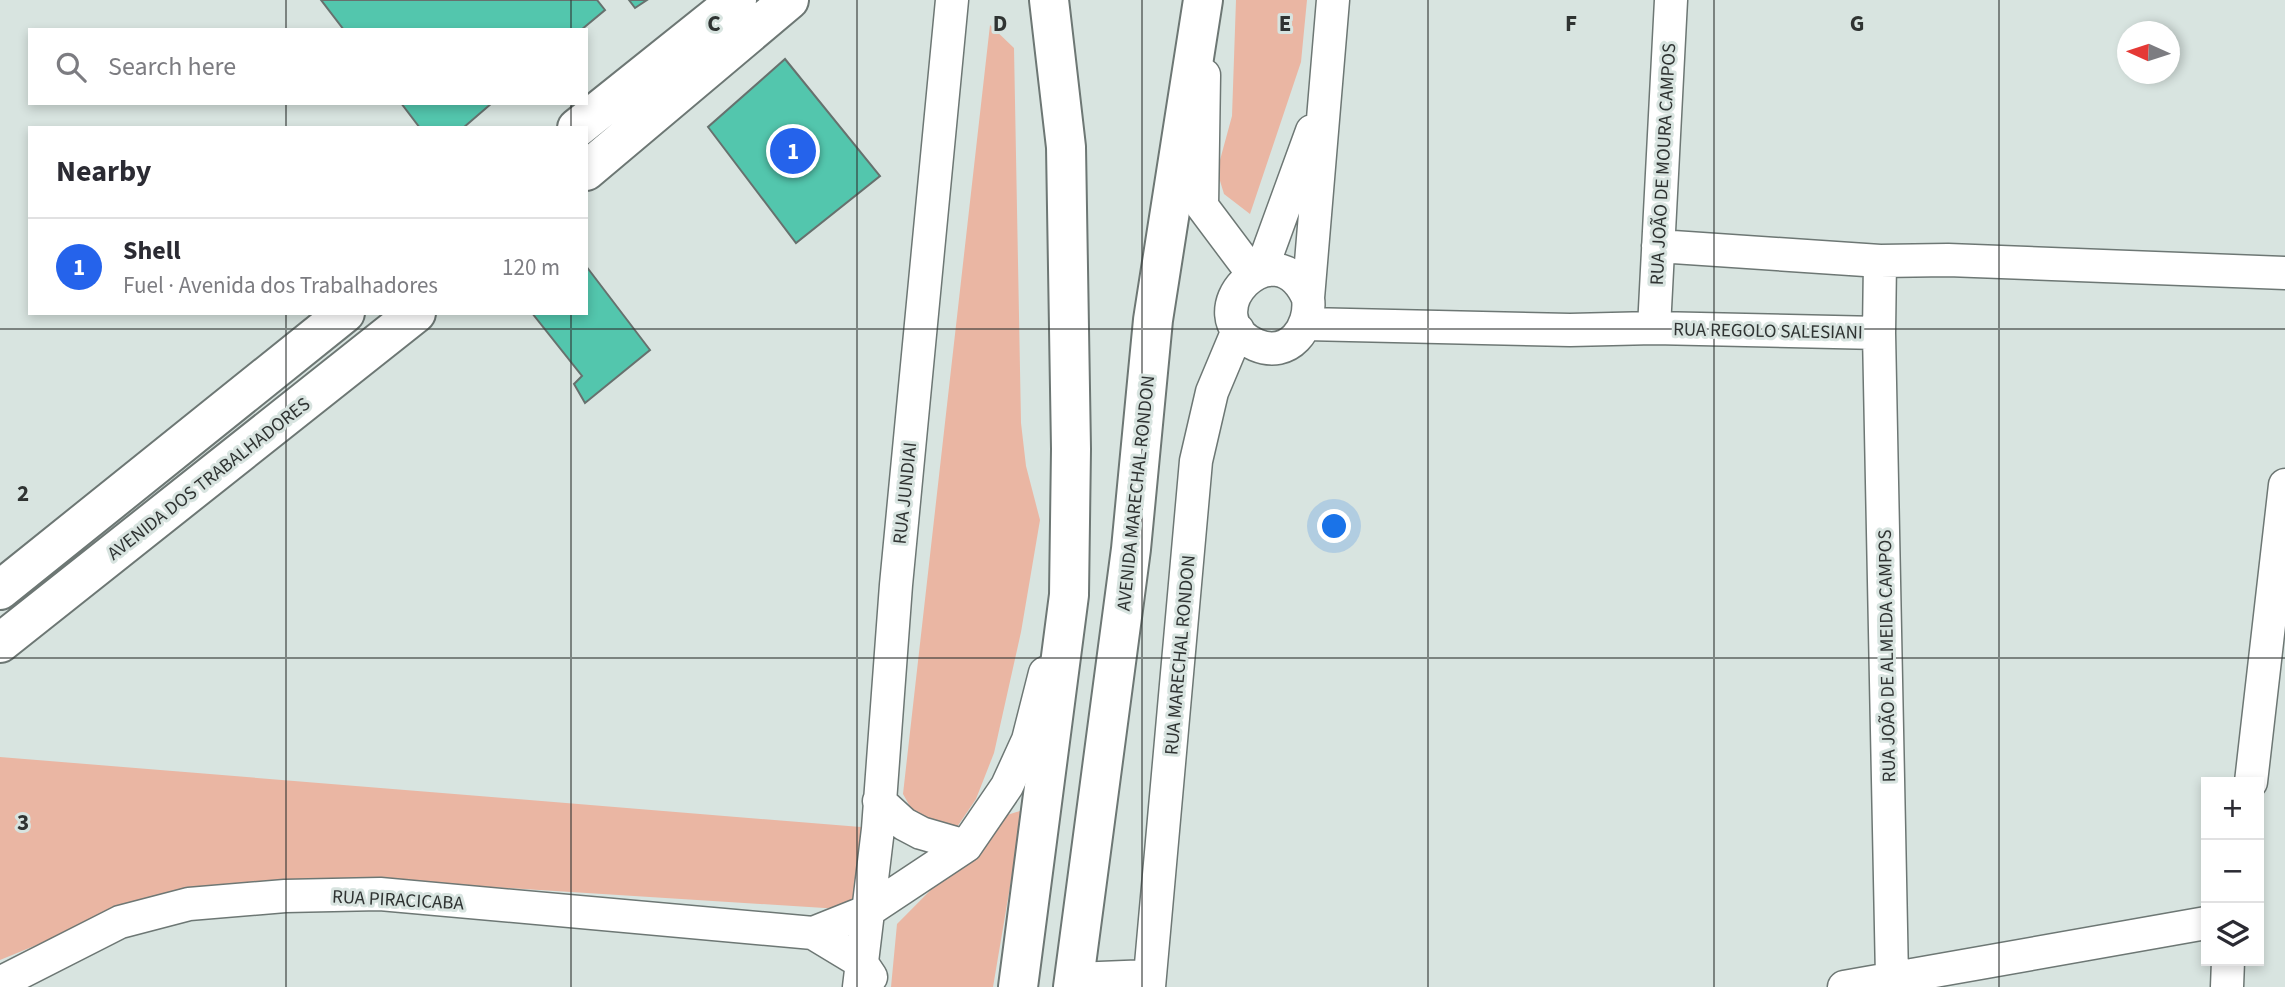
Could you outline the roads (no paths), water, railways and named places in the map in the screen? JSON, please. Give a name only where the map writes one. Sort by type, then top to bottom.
[{"type":"main road","points":[[580,126],[737,0]]},
{"type":"main road","points":[[588,169],[789,0]]},
{"type":"main road","points":[[1018,987],[1069,595],[1071,449],[1066,147],[1049,0]]},
{"type":"main road","name":"AVENIDA MARECHAL RONDON","points":[[1074,983],[1131,549],[1153,320],[1202,10]]},
{"type":"main road","points":[[0,590],[343,315]]},
{"type":"main road","name":"AVENIDA DOS TRABALHADORES","points":[[0,643],[413,315]]},
{"type":"street","name":"RUA JUNDIAI","points":[[866,979],[868,911],[880,801],[896,585],[952,0]]},
{"type":"street","points":[[1307,311],[1303,287],[1295,278],[1273,270],[1257,272],[1243,281],[1235,292],[1232,318],[1238,330],[1248,340],[1260,346],[1274,348],[1293,340],[1307,311],[1333,0]]},
{"type":"street","name":"RUA JOÃO DE MOURA CAMPOS","points":[[1654,328],[1671,0]]},
{"type":"street","points":[[1202,10],[1205,93],[1202,206],[1257,272]]},
{"type":"street","points":[[1257,272],[1324,100]]},
{"type":"street","points":[[1658,246],[1880,261],[1948,260],[2285,273]]},
{"type":"street","name":"RUA REGOLO SALESIANI","points":[[1307,311],[1570,330],[1654,328],[1879,333],[1880,261]]},
{"type":"street","name":"RUA MARECHAL RONDON","points":[[1149,981],[1196,461],[1212,392],[1238,330]]},
{"type":"street","name":"RUA JOÃO DE ALMEIDA CAMPOS","points":[[1879,333],[1892,978]]},
{"type":"street","points":[[2252,777],[2285,485]]},
{"type":"street","points":[[880,801],[904,824],[921,833],[966,846],[1007,786],[1028,740],[1069,595]]},
{"type":"street","name":"RUA PIRACICABA","points":[[0,983],[120,922],[189,904],[285,896],[380,894],[813,933],[868,911],[966,846]]},
{"type":"street","points":[[1844,987],[2201,924]]},
{"type":"street","name":"RUA PIRACICABA","points":[[813,933],[866,979]]},
{"type":"street","points":[[2227,987],[2228,966]]},
{"type":"street","points":[[1074,983],[1149,981]]},
{"type":"place","name":"Shell","points":[[793,151]]}]
